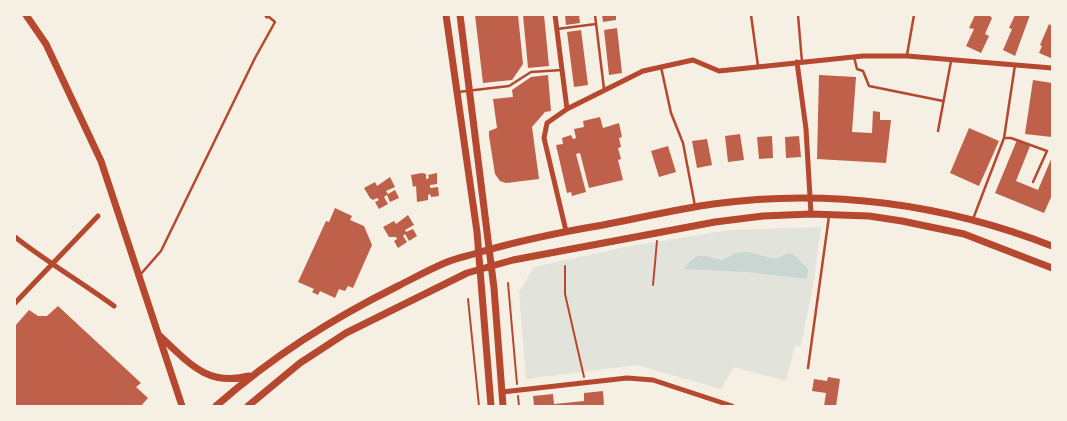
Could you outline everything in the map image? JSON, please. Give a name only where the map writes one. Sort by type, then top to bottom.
[{"type":"main road","points":[[26,15],[46,44],[102,161],[182,406]]},
{"type":"main road","points":[[446,15],[458,92],[480,270],[491,406]]},
{"type":"main road","points":[[460,15],[494,288],[503,406]]},
{"type":"main road","points":[[216,406],[251,375],[340,315],[448,261],[566,232],[714,204],[810,198],[868,200],[973,219],[1013,231],[1052,246]]},
{"type":"main road","points":[[248,406],[300,363],[346,333],[467,273],[513,260],[658,234],[763,216],[811,214],[902,220],[964,234],[1052,268]]},
{"type":"main road","points":[[158,334],[192,366],[213,378],[233,380],[251,375]]},
{"type":"street","points":[[555,15],[567,109]]},
{"type":"street","points":[[566,232],[544,138],[547,123],[567,109],[643,71],[693,60],[719,71],[854,57],[907,56],[1052,68]]},
{"type":"street","points":[[799,62],[806,128],[811,214]]},
{"type":"street","points":[[15,303],[98,216]]},
{"type":"street","points":[[15,237],[51,265],[68,273],[114,306]]},
{"type":"street","points":[[502,392],[627,378],[653,380],[732,406]]},
{"type":"lane","points":[[139,277],[161,251],[254,58],[275,22],[267,15]]},
{"type":"lane","points":[[595,15],[605,91]]},
{"type":"lane","points":[[751,15],[758,66]]},
{"type":"lane","points":[[798,15],[799,62]]},
{"type":"lane","points":[[907,56],[914,15]]},
{"type":"lane","points":[[557,29],[596,24]]},
{"type":"lane","points":[[854,57],[858,69],[863,71],[869,86],[943,101]]},
{"type":"lane","points":[[938,131],[951,61]]},
{"type":"lane","points":[[973,219],[1004,138],[1015,65]]},
{"type":"lane","points":[[660,67],[671,113],[683,144],[695,208]]},
{"type":"lane","points":[[458,92],[509,86],[531,72],[562,70]]},
{"type":"lane","points":[[1004,138],[1011,138],[1047,150],[1034,182]]},
{"type":"lane","points":[[808,368],[830,215]]},
{"type":"path","points":[[653,285],[658,234]]},
{"type":"path","points":[[565,266],[565,294],[586,382]]},
{"type":"path","points":[[508,283],[519,406]]},
{"type":"path","points":[[468,299],[479,406]]},
{"type":"shaded area","points":[[821,227],[814,280],[801,346],[795,346],[786,381],[734,367],[721,389],[637,365],[526,379],[519,292],[534,267],[625,247],[729,230]]},
{"type":"shaded area","points":[[748,252],[771,258],[778,258],[788,253],[793,254],[808,269],[807,279],[748,272],[684,269],[698,257],[706,256],[722,260],[736,253]]},
{"type":"building","points":[[475,15],[518,15],[523,64],[512,80],[483,83]]},
{"type":"building","points":[[523,15],[544,15],[549,66],[528,68]]},
{"type":"building","points":[[565,15],[579,15],[580,23],[566,25]]},
{"type":"building","points":[[602,15],[616,15],[616,20],[603,22]]},
{"type":"building","points":[[975,15],[989,15],[992,18],[985,34],[989,36],[981,53],[966,46],[974,29],[969,28]]},
{"type":"building","points":[[1015,15],[1030,15],[1015,56],[1003,50],[1012,29],[1009,28]]},
{"type":"building","points":[[1049,24],[1052,26],[1051,58],[1039,53],[1042,46],[1040,45]]},
{"type":"building","points":[[617,28],[622,73],[609,75],[604,30]]},
{"type":"building","points":[[581,30],[588,85],[574,87],[567,32]]},
{"type":"building","points":[[548,75],[551,111],[545,112],[532,127],[539,179],[506,183],[500,181],[495,174],[489,136],[489,131],[497,128],[493,99],[513,97],[512,90],[531,77]]},
{"type":"building","points":[[819,75],[856,77],[852,132],[872,133],[873,111],[880,112],[880,120],[891,120],[886,163],[817,159]]},
{"type":"building","points":[[1033,80],[1052,83],[1052,137],[1025,134]]},
{"type":"building","points":[[600,117],[603,128],[619,123],[622,137],[619,138],[621,147],[618,148],[621,159],[618,160],[623,180],[589,188],[580,153],[576,154],[586,192],[572,196],[571,192],[567,193],[556,145],[563,144],[562,138],[571,135],[573,139],[576,138],[574,129],[584,127],[583,121]]},
{"type":"building","points":[[969,128],[999,141],[979,186],[950,173]]},
{"type":"building","points":[[740,134],[744,160],[728,162],[725,136]]},
{"type":"building","points":[[772,136],[773,158],[759,159],[757,137]]},
{"type":"building","points":[[799,136],[801,157],[786,158],[785,137]]},
{"type":"building","points":[[707,139],[712,165],[697,168],[692,141]]},
{"type":"building","points":[[1017,140],[1030,146],[1016,181],[1038,190],[1052,157],[1052,195],[1044,213],[995,193]]},
{"type":"building","points":[[668,146],[676,172],[659,177],[651,151]]},
{"type":"building","points":[[437,173],[437,184],[430,185],[430,188],[438,187],[439,196],[431,197],[430,194],[428,195],[428,200],[417,202],[416,186],[413,187],[411,175],[426,174],[426,179],[429,178],[428,175]]},
{"type":"building","points":[[390,177],[395,187],[386,191],[388,194],[395,190],[399,198],[390,202],[387,195],[384,197],[388,204],[379,209],[375,202],[379,200],[377,198],[373,200],[370,198],[364,188],[375,182],[377,186]]},
{"type":"building","points":[[335,208],[352,216],[350,220],[364,226],[372,245],[353,288],[348,286],[345,291],[339,289],[335,298],[320,291],[318,295],[312,292],[314,289],[298,282],[326,221],[329,222]]},
{"type":"building","points":[[408,215],[414,225],[405,230],[406,232],[413,229],[417,236],[409,241],[405,234],[403,236],[407,242],[398,248],[394,241],[397,239],[396,237],[389,237],[383,227],[394,221],[396,224]]},
{"type":"building","points":[[58,306],[141,383],[136,387],[148,398],[141,406],[15,406],[15,326],[29,310],[38,316],[47,316]]},
{"type":"building","points":[[828,377],[840,379],[836,406],[824,406],[826,393],[812,391],[814,379],[827,381]]},
{"type":"building","points":[[603,391],[604,406],[534,406],[533,396],[553,394],[554,404],[584,401],[584,393]]}]
